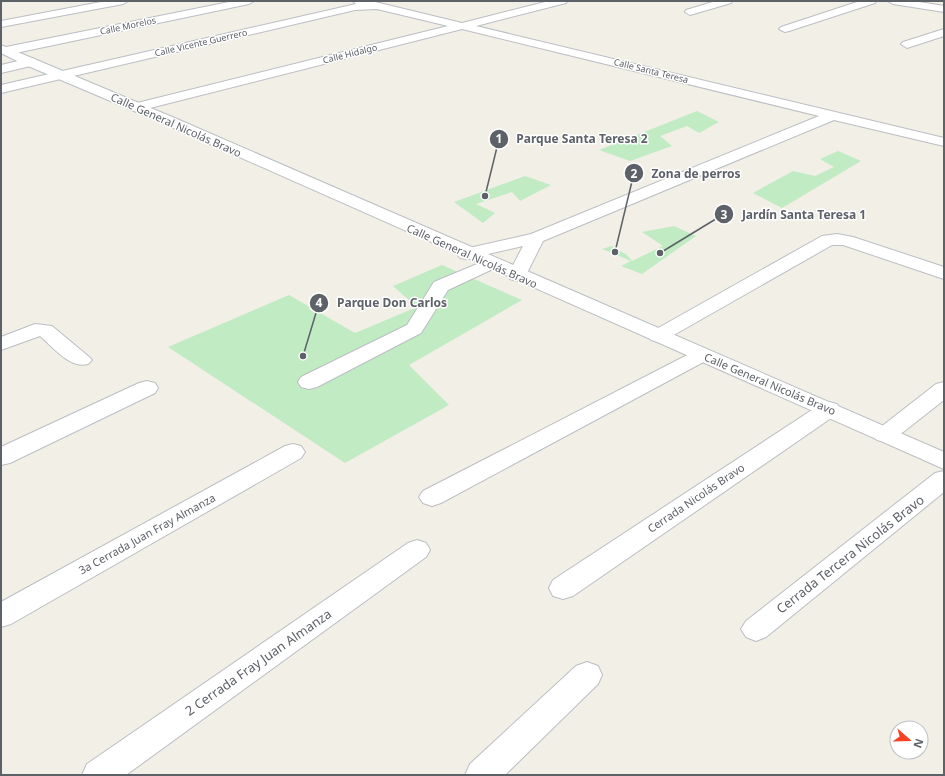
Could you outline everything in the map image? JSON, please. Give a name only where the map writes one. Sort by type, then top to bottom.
[{"type":"street","points":[[1,24],[123,1]]},
{"type":"street","name":"Calle Morelos","points":[[5,52],[249,1]]},
{"type":"street","name":"Calle Santa Teresa","points":[[358,1],[944,142]]},
{"type":"street","name":"Calle Vicente Guerrero","points":[[1,89],[355,7],[379,6],[402,1]]},
{"type":"street","name":"Calle Hidalgo","points":[[138,108],[562,1]]},
{"type":"street","points":[[690,12],[727,1]]},
{"type":"street","points":[[785,29],[870,1]]},
{"type":"street","points":[[893,1],[942,6]]},
{"type":"street","points":[[907,44],[944,32]]},
{"type":"street","name":"Calle General Nicolás Bravo","points":[[5,52],[63,75],[466,254],[829,409],[944,461]]},
{"type":"street","points":[[1,69],[31,62]]},
{"type":"street","points":[[466,254],[536,238],[833,115]]},
{"type":"street","points":[[517,275],[536,238]]},
{"type":"street","points":[[658,336],[828,240],[837,239],[847,241],[944,273]]},
{"type":"street","points":[[309,382],[414,329],[441,286],[489,264]]},
{"type":"street","points":[[1,344],[41,329],[48,332],[81,360]]},
{"type":"street","points":[[432,497],[702,355]]},
{"type":"street","points":[[1,457],[147,388]]},
{"type":"street","points":[[885,435],[944,389]]},
{"type":"street","name":"Cerrada Nicolás Bravo","points":[[563,588],[829,409]]},
{"type":"street","name":"3a Cerrada Juan Fray Almanza","points":[[1,616],[293,452]]},
{"type":"street","name":"Cerrada Tercera Nicolás Bravo","points":[[756,628],[944,479]]},
{"type":"street","name":"2 Cerrada Fray Juan Almanza","points":[[99,775],[417,550]]},
{"type":"street","points":[[482,775],[587,675]]},
{"type":"green space","points":[[697,111],[719,122],[699,133],[687,126],[660,136],[672,146],[630,161],[599,150]]},
{"type":"green space","points":[[838,151],[861,161],[782,208],[753,193],[793,171],[815,176],[834,167],[820,159]]},
{"type":"green space","points":[[525,176],[551,185],[520,201],[512,192],[476,204],[495,213],[483,223],[454,202]]},
{"type":"green space","points":[[674,226],[696,236],[642,274],[621,266],[631,261],[602,249],[612,246],[627,255],[632,261],[663,246],[642,232]]},
{"type":"green space","points":[[442,265],[522,300],[409,365],[449,405],[345,463],[168,347],[289,295],[355,333],[417,307],[393,286]]},
{"type":"place","name":"Parque Santa Teresa 2","points":[[485,196]]},
{"type":"place","name":"Zona de perros","points":[[615,252]]},
{"type":"place","name":"Jardín Santa Teresa 1","points":[[660,253]]},
{"type":"place","name":"Parque Don Carlos","points":[[303,356]]}]
